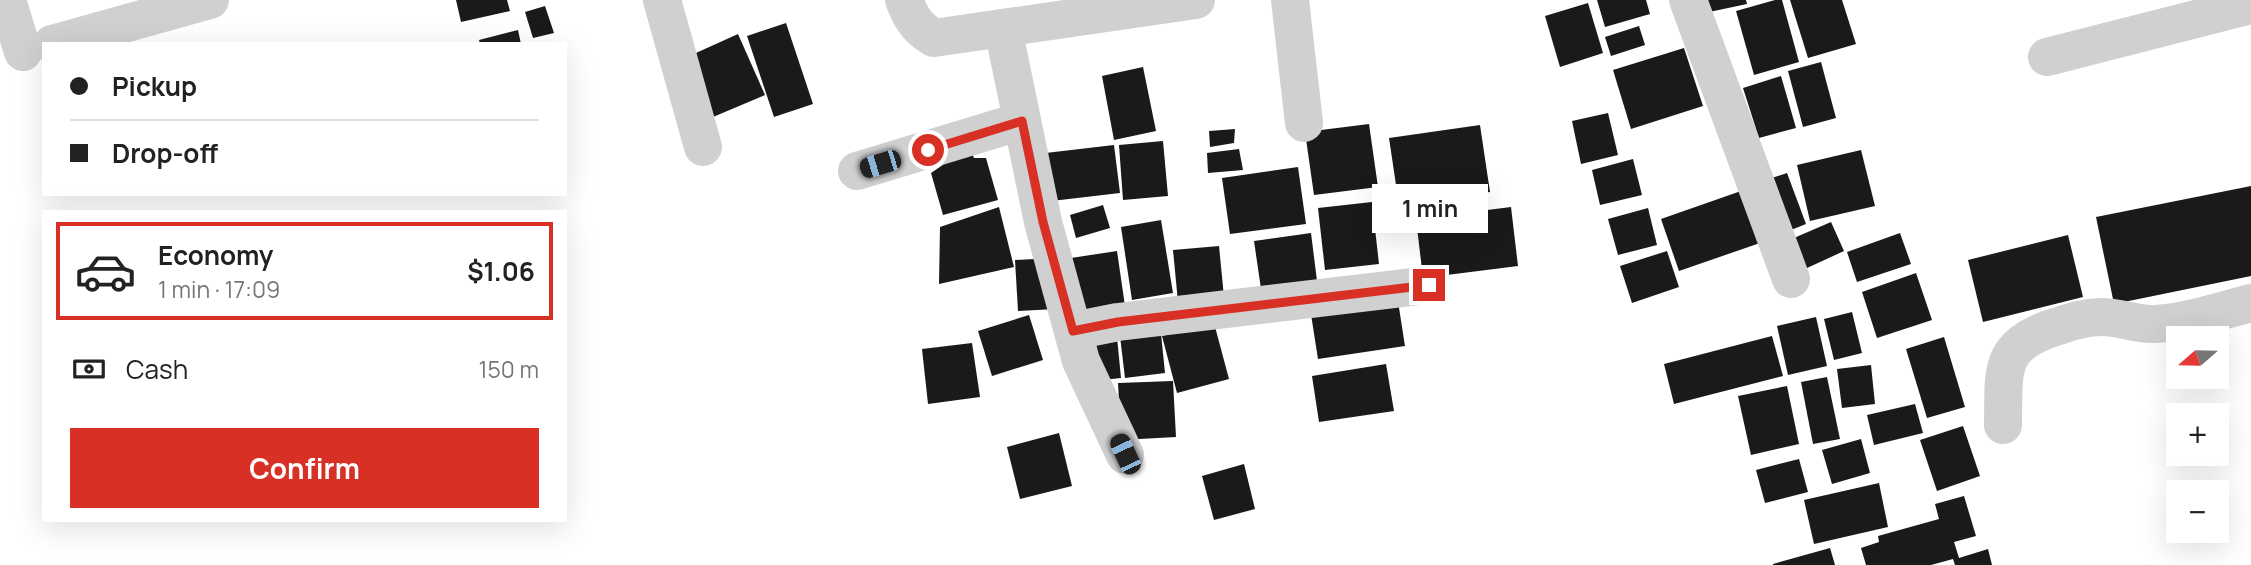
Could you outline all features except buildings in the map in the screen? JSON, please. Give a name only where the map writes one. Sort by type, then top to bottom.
[{"type":"street","points":[[8,0],[30,50]]},
{"type":"street","points":[[59,42],[210,0]]},
{"type":"street","points":[[662,0],[703,147]]},
{"type":"street","points":[[904,0],[910,17],[920,30],[933,38],[1196,0]]},
{"type":"street","points":[[1290,0],[1304,123]]},
{"type":"street","points":[[1688,0],[1791,279]]},
{"type":"street","points":[[2047,57],[2251,5]]},
{"type":"street","points":[[1003,28],[1043,222],[1081,360],[1125,454]]},
{"type":"street","points":[[856,171],[1022,121]]},
{"type":"street","points":[[1073,331],[1118,322],[1429,285]]},
{"type":"street","points":[[2003,425],[2004,377],[2011,355],[2023,340],[2037,332],[2083,318],[2104,317],[2154,324],[2251,303]]},
{"type":"route","points":[[928,150],[1022,121],[1043,222],[1073,331],[1118,322],[1429,285]]}]
